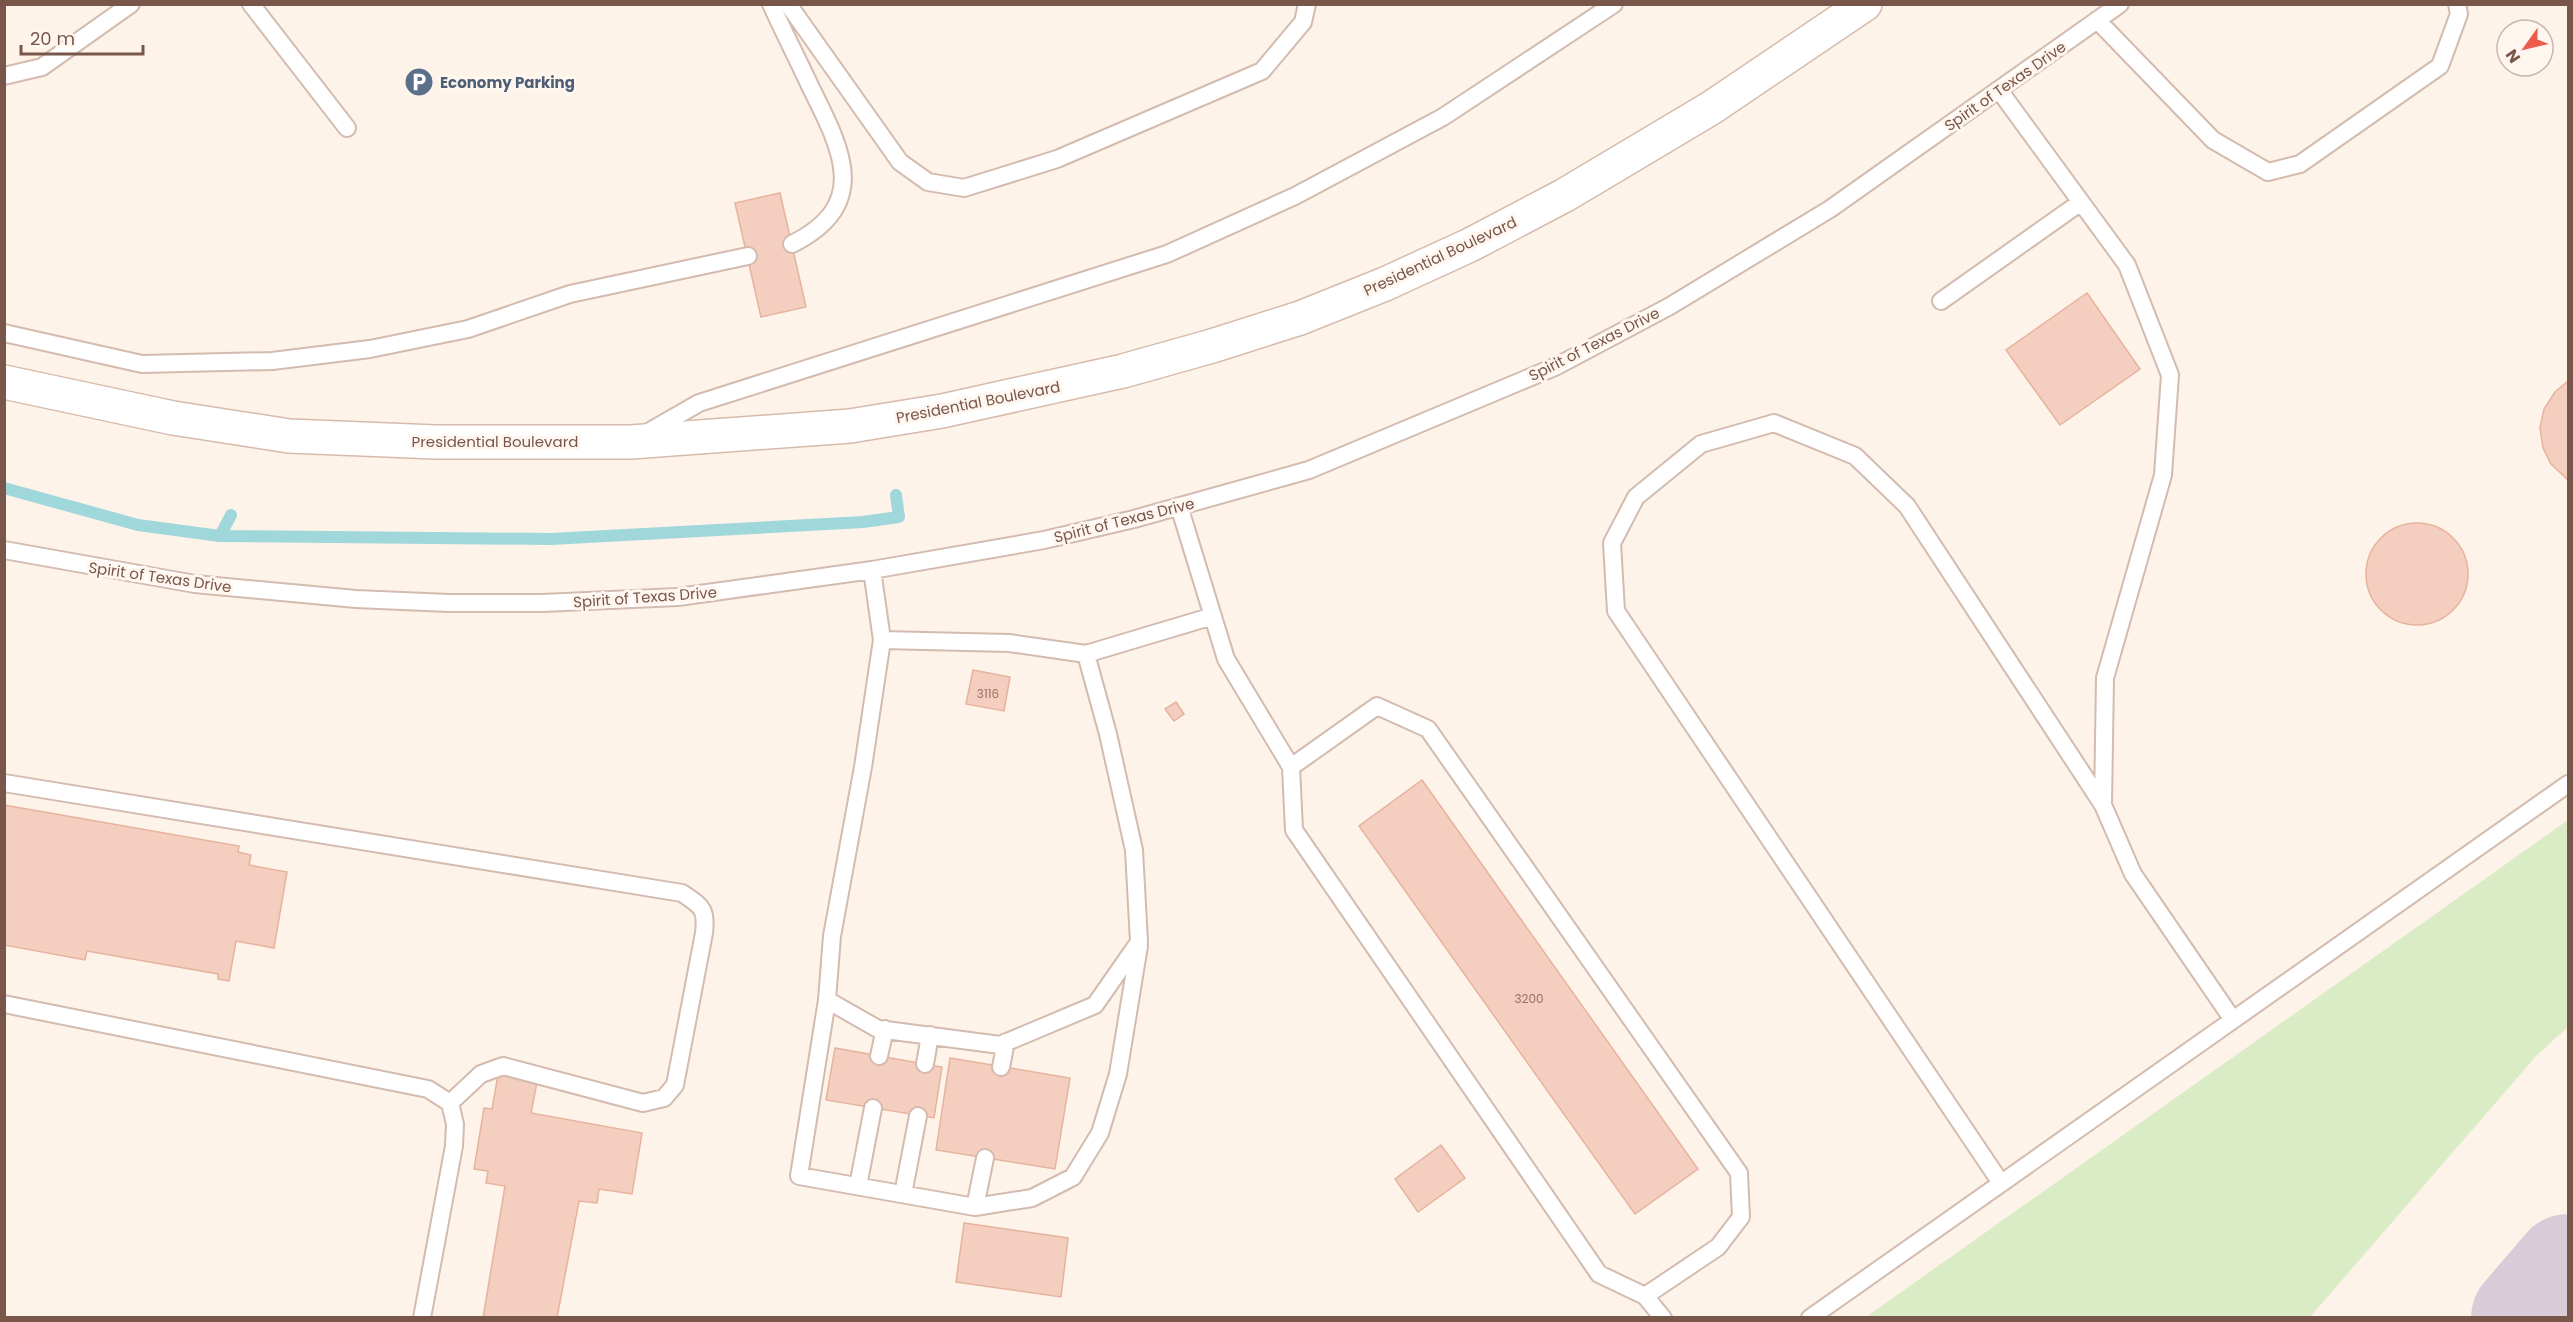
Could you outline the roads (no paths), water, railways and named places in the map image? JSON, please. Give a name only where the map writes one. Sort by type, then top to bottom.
[{"type":"main road","name":"Presidential Boulevard","points":[[4,382],[173,418],[290,436],[436,442],[631,442],[850,426],[942,411],[1123,371],[1300,318],[1385,284],[1470,245],[1565,195],[1711,108],[1865,4]]},
{"type":"lane","points":[[4,76],[42,67],[131,4]]},
{"type":"lane","points":[[251,4],[346,128]]},
{"type":"lane","points":[[771,4],[835,135],[842,160],[843,186],[836,207],[826,222],[811,235],[792,244]]},
{"type":"lane","points":[[788,4],[900,162],[928,182],[964,188],[1058,159],[1262,71],[1303,22],[1307,4]]},
{"type":"lane","points":[[631,442],[699,403],[1167,254],[1295,196],[1443,117],[1614,4]]},
{"type":"lane","points":[[1824,32],[1845,4]]},
{"type":"lane","name":"Spirit of Texas Drive","points":[[4,550],[195,584],[356,599],[449,603],[542,603],[678,597],[872,570],[1044,540],[1179,506],[1310,470],[1557,366],[1670,306],[1830,209],[2120,4]]},
{"type":"lane","points":[[2097,21],[2213,140],[2268,172],[2300,164],[2440,66],[2459,14],[2457,4]]},
{"type":"lane","points":[[1999,90],[2127,265],[2170,375],[2163,475],[2105,678],[2103,805]]},
{"type":"lane","points":[[1941,301],[2081,202]]},
{"type":"lane","points":[[4,333],[142,363],[272,361],[370,349],[468,329],[570,294],[748,256]]},
{"type":"lane","points":[[2001,1183],[1616,611],[1612,543],[1636,497],[1701,444],[1774,423],[1856,456],[1907,506],[2103,805],[2133,874],[2233,1020]]},
{"type":"lane","points":[[1179,506],[1226,658],[1291,767],[1294,830],[1599,1274],[1645,1296],[1663,1317]]},
{"type":"lane","points":[[872,570],[882,640],[863,767],[832,936],[827,1000],[799,1176],[975,1207],[1032,1198],[1073,1177],[1100,1133],[1118,1074],[1139,942],[1134,850],[1108,734],[1086,654]]},
{"type":"lane","points":[[882,640],[1009,643],[1086,654],[1214,616]]},
{"type":"lane","points":[[1291,767],[1377,706],[1428,729],[1739,1173],[1741,1217],[1735,1225],[1718,1247],[1645,1296]]},
{"type":"lane","points":[[4,783],[682,893],[701,906],[706,917],[704,933],[675,1085],[664,1098],[643,1103],[503,1066],[481,1074],[450,1103]]},
{"type":"lane","points":[[1810,1317],[2568,784]]},
{"type":"lane","points":[[827,1000],[878,1029],[1000,1045],[1095,1005],[1139,942]]},
{"type":"lane","points":[[4,1004],[428,1089],[450,1103],[455,1124],[454,1146],[422,1317]]},
{"type":"lane","points":[[879,1056],[885,1029]]},
{"type":"lane","points":[[925,1064],[930,1035]]},
{"type":"lane","points":[[1001,1067],[1006,1042]]},
{"type":"lane","points":[[858,1186],[873,1108]]},
{"type":"lane","points":[[903,1194],[918,1116]]},
{"type":"lane","points":[[975,1207],[985,1158]]},
{"type":"waterway","points":[[4,488],[138,525],[220,536],[231,515]]},
{"type":"waterway","points":[[220,536],[551,539],[863,522],[899,517],[896,495]]},
{"type":"place","name":"Economy Parking","points":[[419,82]]}]
